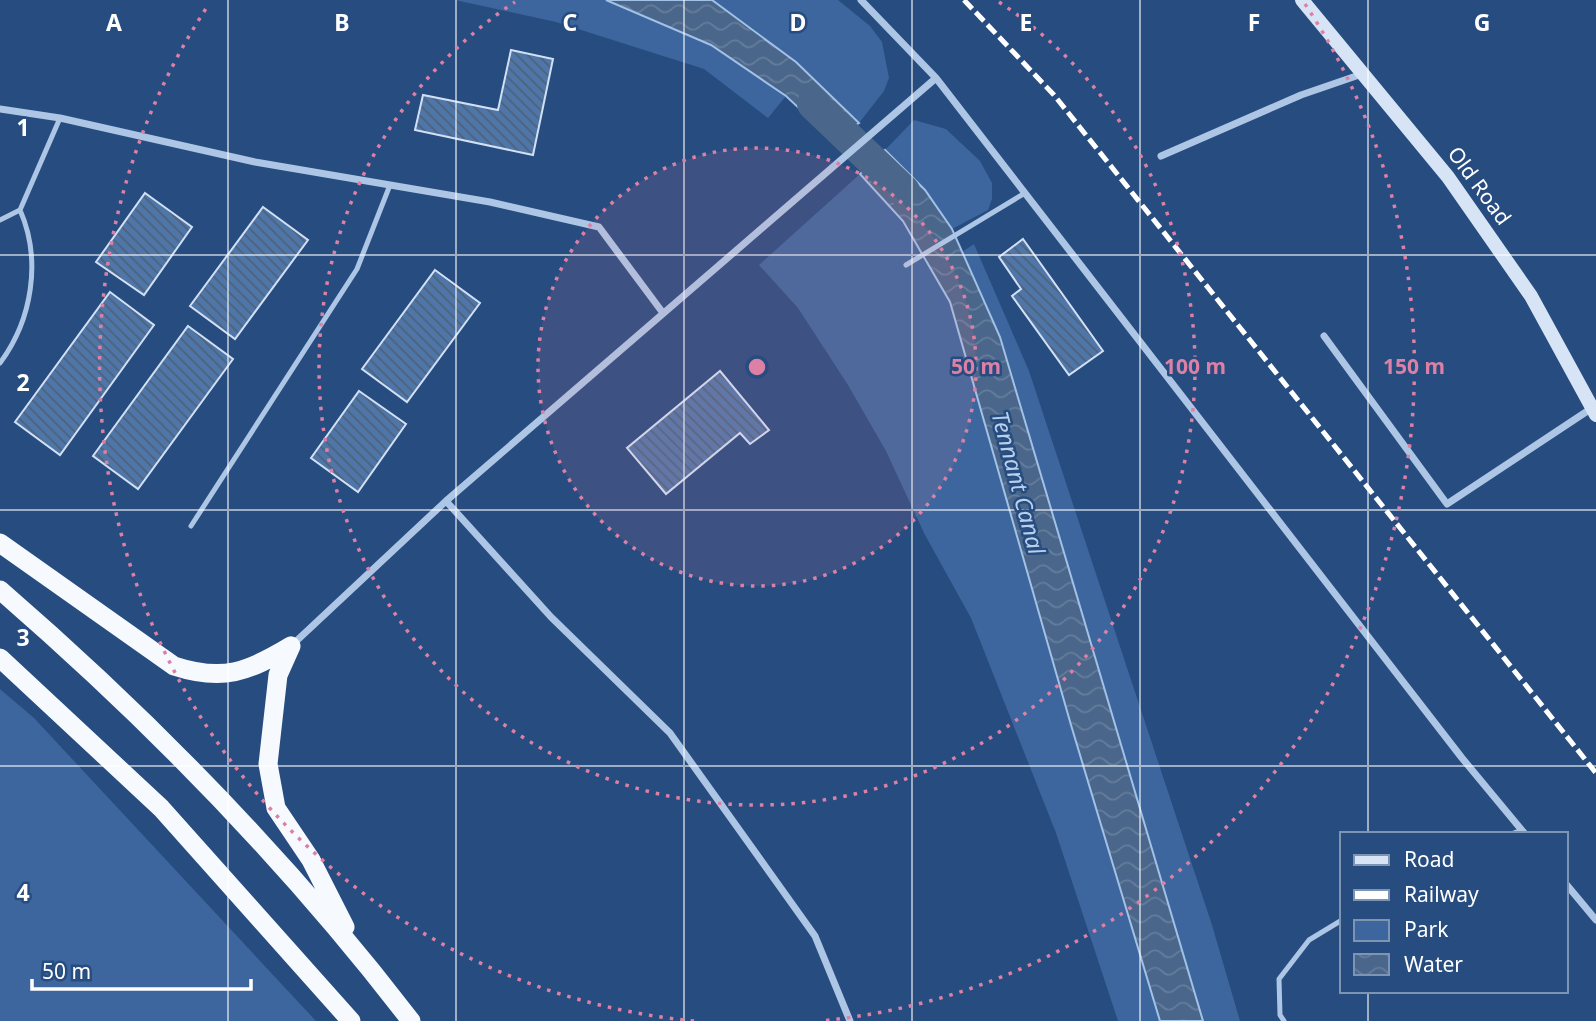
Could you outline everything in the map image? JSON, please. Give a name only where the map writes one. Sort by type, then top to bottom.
[{"type":"highway","points":[[0,543],[174,666],[198,674],[226,675],[255,668],[291,646]]},
{"type":"highway","points":[[0,590],[81,659],[164,738],[356,950],[411,1021]]},
{"type":"highway","points":[[291,646],[278,675],[268,764],[276,808],[311,860],[356,950]]},
{"type":"highway","points":[[0,658],[160,808],[351,1021]]},
{"type":"main road","name":"Old Road","points":[[1301,0],[1448,177],[1531,296],[1594,411]]},
{"type":"street","points":[[861,0],[936,78],[1462,758],[1523,832]]},
{"type":"street","points":[[1161,156],[1301,95],[1362,73]]},
{"type":"street","points":[[291,646],[446,501],[936,78]]},
{"type":"street","points":[[0,109],[60,118],[255,162],[490,201],[598,227],[663,313]]},
{"type":"street","points":[[1324,336],[1447,504],[1594,411]]},
{"type":"street","points":[[446,501],[551,617],[670,733],[815,936],[850,1021]]},
{"type":"street","points":[[1568,886],[1596,920]]},
{"type":"lane","points":[[0,220],[20,210],[60,118]]},
{"type":"lane","points":[[191,526],[357,269],[390,185]]},
{"type":"lane","points":[[906,265],[1025,194]]},
{"type":"lane","points":[[0,363],[25,318],[32,288],[27,227],[20,210]]},
{"type":"lane","points":[[1284,1021],[1280,1015],[1279,979],[1309,940],[1340,921]]},
{"type":"green space","points":[[455,0],[606,0],[711,45],[786,96],[768,118],[704,69],[556,22]]},
{"type":"green space","points":[[712,0],[838,0],[870,26],[882,42],[889,78],[884,91],[859,123],[796,62]]},
{"type":"green space","points":[[914,120],[946,129],[980,161],[992,183],[992,199],[988,210],[952,229],[925,190],[885,150]]},
{"type":"green space","points":[[860,174],[903,221],[950,302],[1071,725],[1160,1021],[1118,1021],[1056,833],[971,618],[925,535],[886,451],[848,385],[798,308],[759,265]]},
{"type":"green space","points":[[974,244],[1029,371],[1212,925],[1240,1021],[1203,1021],[1000,337],[962,252]]},
{"type":"green space","points":[[0,689],[34,718],[316,1021],[0,1021]]},
{"type":"water","points":[[606,0],[712,0],[796,62],[859,123],[832,139],[786,96],[711,45]]},
{"type":"water","points":[[885,150],[925,190],[952,229],[1000,337],[1203,1021],[1160,1021],[1071,725],[950,302],[903,221],[860,174]]},
{"type":"building","points":[[511,50],[553,59],[533,155],[415,130],[423,95],[498,110]]},
{"type":"building","points":[[145,193],[192,227],[144,295],[96,262]]},
{"type":"building","points":[[263,207],[308,240],[235,339],[190,306]]},
{"type":"building","points":[[1023,239],[1103,351],[1069,375],[1012,296],[1021,289],[999,257]]},
{"type":"building","points":[[435,270],[480,303],[407,402],[362,369]]},
{"type":"building","points":[[110,292],[154,325],[60,455],[15,422]]},
{"type":"building","points":[[188,326],[233,359],[138,489],[93,456]]},
{"type":"building","points":[[720,371],[769,430],[750,444],[740,433],[666,494],[627,448]]},
{"type":"building","points":[[359,391],[406,424],[358,492],[311,458]]},
{"type":"waterway","name":"Tennant Canal","points":[[813,104],[904,191]]},
{"type":"railway","points":[[964,0],[1054,95],[1596,773]]}]
